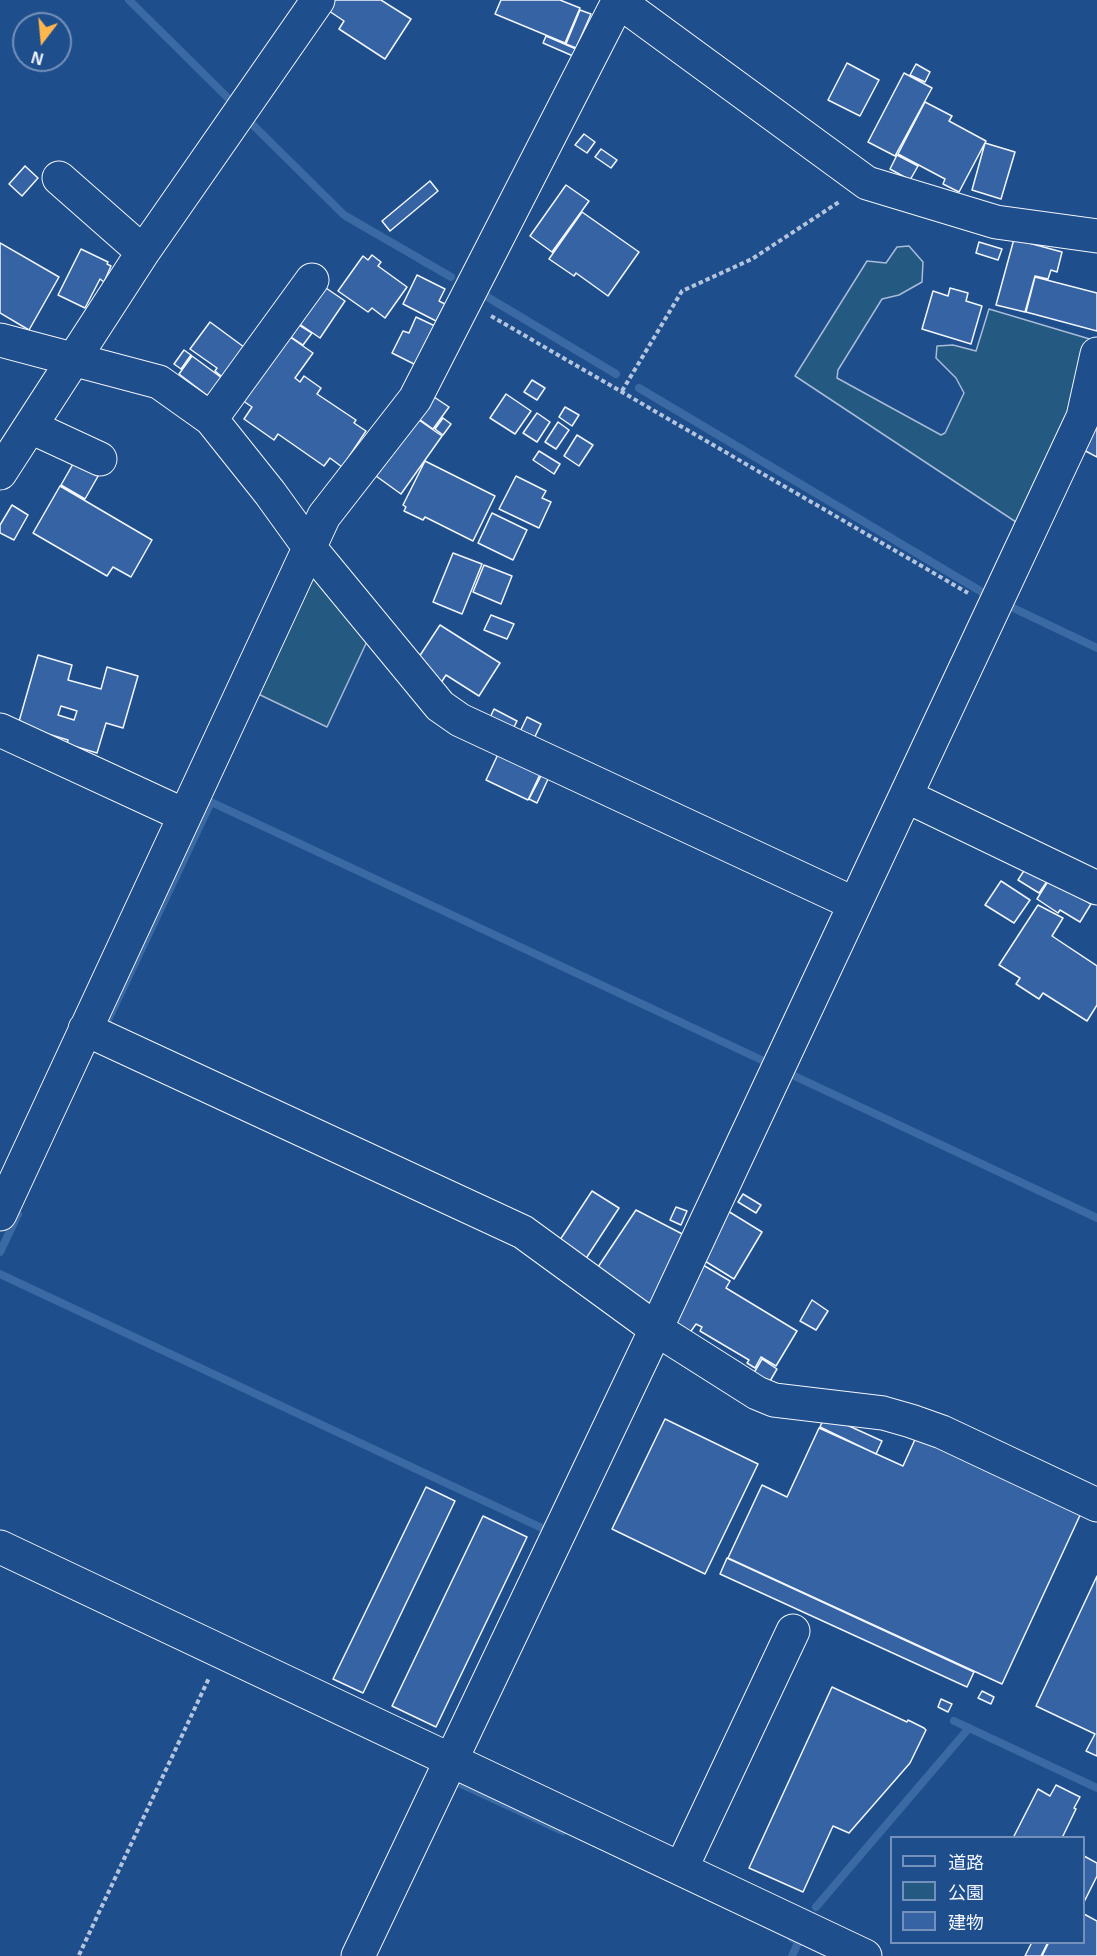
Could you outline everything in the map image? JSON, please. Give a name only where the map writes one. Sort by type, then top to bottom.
[{"type":"street","points":[[0,473],[143,252],[318,0]]},
{"type":"street","points":[[0,1214],[324,516],[415,399],[621,0],[632,11],[867,183],[996,222],[1097,236]]},
{"type":"street","points":[[59,178],[143,252]]},
{"type":"street","points":[[211,419],[312,280]]},
{"type":"street","points":[[0,340],[159,382],[211,419],[270,493],[309,547],[440,706],[460,720],[855,904]]},
{"type":"street","points":[[358,1956],[656,1329],[1083,417],[1097,354]]},
{"type":"street","points":[[31,427],[100,459]]},
{"type":"street","points":[[0,730],[184,815]]},
{"type":"street","points":[[906,796],[1097,888]]},
{"type":"street","points":[[85,1029],[523,1232],[656,1329],[757,1394],[774,1400],[883,1413],[911,1421],[942,1432],[1097,1505]]},
{"type":"street","points":[[0,1547],[865,1956]]},
{"type":"street","points":[[681,1869],[792,1631]]},
{"type":"path","points":[[621,392],[682,291],[752,259],[867,183]]},
{"type":"path","points":[[465,301],[994,608]]},
{"type":"path","points":[[79,1954],[221,1652]]},
{"type":"green space","points":[[909,246],[923,262],[922,282],[899,295],[882,299],[838,370],[837,378],[941,435],[945,433],[964,393],[956,378],[936,358],[937,346],[953,345],[976,351],[989,309],[1093,340],[1077,414],[1022,526],[795,376],[867,261],[886,263],[897,247]]},
{"type":"green space","points":[[315,566],[370,635],[327,727],[254,692]]},
{"type":"building","points":[[328,0],[381,0],[411,19],[385,59],[339,29],[344,21],[323,7]]},
{"type":"building","points":[[501,0],[560,0],[580,8],[565,43],[495,14]]},
{"type":"building","points":[[580,10],[591,14],[576,48],[566,44]]},
{"type":"building","points":[[546,36],[576,49],[573,56],[543,43]]},
{"type":"building","points":[[847,63],[879,80],[860,116],[828,100]]},
{"type":"building","points":[[916,64],[930,72],[925,82],[910,75]]},
{"type":"building","points":[[904,73],[932,88],[895,156],[868,142]]},
{"type":"building","points":[[925,102],[952,116],[949,121],[986,141],[959,192],[943,184],[945,179],[898,154]]},
{"type":"building","points":[[584,134],[595,142],[587,153],[575,145]]},
{"type":"building","points":[[985,143],[1015,152],[1001,199],[972,190]]},
{"type":"building","points":[[601,149],[617,160],[611,168],[595,157]]},
{"type":"building","points":[[897,155],[918,166],[910,180],[890,169]]},
{"type":"building","points":[[25,166],[38,178],[22,196],[9,184]]},
{"type":"building","points":[[430,181],[438,191],[390,231],[382,221]]},
{"type":"building","points":[[566,185],[589,201],[552,252],[530,236]]},
{"type":"building","points":[[582,212],[639,252],[608,296],[576,273],[574,276],[549,259]]},
{"type":"building","points":[[1014,239],[1062,252],[1057,272],[1051,270],[1048,279],[1035,276],[1025,312],[996,305]]},
{"type":"building","points":[[979,242],[1002,249],[998,260],[976,253]]},
{"type":"building","points":[[0,243],[59,277],[29,330],[0,313]]},
{"type":"building","points":[[81,249],[108,262],[107,264],[111,266],[104,282],[100,279],[85,308],[58,295]]},
{"type":"building","points":[[372,255],[381,262],[378,266],[407,287],[385,318],[372,308],[368,312],[338,291],[363,256],[368,260]]},
{"type":"building","points":[[417,275],[445,289],[439,301],[445,304],[436,321],[403,304]]},
{"type":"building","points":[[1035,277],[1097,293],[1097,331],[1026,312]]},
{"type":"building","points":[[323,286],[345,301],[320,338],[298,323]]},
{"type":"building","points":[[950,288],[968,293],[966,301],[982,306],[971,344],[922,329],[933,291],[948,296]]},
{"type":"building","points":[[416,317],[435,326],[416,365],[392,353],[403,331],[409,333]]},
{"type":"building","points":[[210,322],[248,350],[226,380],[215,371],[217,368],[190,349]]},
{"type":"building","points":[[299,325],[312,333],[303,345],[291,337]]},
{"type":"building","points":[[290,337],[313,353],[295,378],[300,382],[304,376],[321,388],[317,394],[356,420],[354,423],[366,431],[342,467],[330,458],[324,466],[278,434],[274,440],[244,419],[252,407],[239,398]]},
{"type":"building","points":[[184,350],[191,355],[181,369],[174,364]]},
{"type":"building","points":[[192,356],[226,381],[212,399],[179,374]]},
{"type":"building","points":[[532,380],[545,388],[537,400],[524,392]]},
{"type":"building","points":[[506,394],[531,411],[515,434],[490,418]]},
{"type":"building","points":[[434,397],[449,407],[433,429],[419,419]]},
{"type":"building","points":[[565,407],[579,415],[572,426],[559,417]]},
{"type":"building","points":[[537,413],[550,422],[537,442],[523,433]]},
{"type":"building","points":[[1097,413],[1097,457],[1080,448]]},
{"type":"building","points":[[416,418],[442,436],[401,494],[376,476]]},
{"type":"building","points":[[443,418],[451,424],[443,435],[435,429]]},
{"type":"building","points":[[558,422],[569,430],[556,449],[545,442]]},
{"type":"building","points":[[577,435],[593,445],[579,466],[564,456]]},
{"type":"building","points":[[539,451],[560,464],[554,474],[533,460]]},
{"type":"building","points":[[77,457],[101,471],[85,499],[61,485]]},
{"type":"building","points":[[425,461],[495,496],[473,541],[425,517],[423,520],[404,511],[406,507],[403,505]]},
{"type":"building","points":[[516,476],[546,491],[542,498],[551,502],[539,528],[499,509]]},
{"type":"building","points":[[60,486],[152,540],[131,577],[113,567],[107,576],[33,533]]},
{"type":"building","points":[[12,505],[28,515],[14,540],[0,533],[0,525]]},
{"type":"building","points":[[492,513],[527,530],[513,560],[478,543]]},
{"type":"building","points":[[453,553],[482,564],[462,614],[433,602]]},
{"type":"building","points":[[484,565],[512,576],[501,604],[473,592]]},
{"type":"building","points":[[491,615],[514,624],[507,639],[484,630]]},
{"type":"building","points":[[440,625],[500,663],[479,696],[446,675],[437,689],[415,663]]},
{"type":"building","points":[[38,655],[72,665],[68,680],[101,689],[107,667],[138,676],[123,728],[106,723],[97,753],[67,744],[68,740],[18,725]],"holes":[[[61,706],[77,711],[74,720],[58,715]]]},
{"type":"building","points":[[494,709],[517,721],[510,735],[487,724]]},
{"type":"building","points":[[527,717],[541,724],[530,747],[516,740]]},
{"type":"building","points":[[500,750],[542,770],[528,800],[486,780]]},
{"type":"building","points":[[542,774],[549,777],[537,803],[529,799]]},
{"type":"building","points":[[1027,866],[1048,880],[1039,893],[1018,880]]},
{"type":"building","points":[[1050,878],[1091,904],[1080,922],[1060,910],[1058,913],[1037,899]]},
{"type":"building","points":[[1001,881],[1030,900],[1014,923],[985,905]]},
{"type":"building","points":[[1038,905],[1063,918],[1052,936],[1097,966],[1097,1005],[1087,1021],[1043,993],[1039,999],[1016,984],[1020,978],[999,965]]},
{"type":"building","points":[[592,1191],[619,1208],[583,1263],[556,1246]]},
{"type":"building","points":[[743,1194],[761,1205],[756,1213],[738,1202]]},
{"type":"building","points":[[676,1207],[687,1211],[681,1225],[670,1220]]},
{"type":"building","points":[[723,1208],[762,1232],[734,1279],[700,1258]]},
{"type":"building","points":[[636,1210],[690,1238],[656,1309],[596,1270]]},
{"type":"building","points":[[703,1265],[730,1281],[726,1288],[797,1331],[776,1366],[761,1357],[755,1368],[747,1363],[749,1360],[700,1331],[702,1327],[696,1324],[689,1334],[674,1322],[690,1295],[679,1288]]},
{"type":"building","points":[[812,1300],[828,1311],[816,1330],[800,1321]]},
{"type":"building","points":[[762,1359],[777,1369],[766,1388],[751,1378]]},
{"type":"building","points":[[825,1415],[882,1441],[876,1454],[820,1427]]},
{"type":"building","points":[[665,1419],[758,1464],[705,1574],[612,1529]]},
{"type":"building","points":[[819,1428],[903,1466],[917,1435],[1082,1511],[1002,1684],[728,1558],[762,1485],[787,1497]]},
{"type":"building","points":[[426,1487],[455,1501],[363,1693],[333,1679]]},
{"type":"building","points":[[483,1516],[527,1537],[436,1727],[392,1706]]},
{"type":"building","points":[[727,1558],[974,1672],[967,1687],[720,1574]]},
{"type":"building","points":[[1097,1576],[1097,1756],[1086,1751],[1095,1734],[1036,1706]]},
{"type":"building","points":[[832,1687],[926,1730],[910,1763],[849,1833],[833,1826],[803,1892],[749,1868]]},
{"type":"building","points":[[982,1691],[994,1697],[991,1704],[978,1698]]},
{"type":"building","points":[[941,1699],[952,1704],[948,1712],[938,1707]]},
{"type":"building","points":[[1056,1785],[1080,1797],[1063,1836],[1014,1836],[1038,1789],[1050,1796]]},
{"type":"building","points":[[1085,1857],[1097,1863],[1097,1876],[1085,1900]]},
{"type":"building","points":[[1085,1915],[1097,1921],[1097,1956],[1042,1956],[1048,1944],[1085,1944]]},
{"type":"building","points":[[1031,1944],[1047,1944],[1041,1956],[1025,1956]]},
{"type":"waterway","points":[[129,0],[233,103]]},
{"type":"waterway","points":[[251,123],[344,215],[451,277]]},
{"type":"waterway","points":[[484,295],[616,374]]},
{"type":"waterway","points":[[639,388],[987,595]]},
{"type":"waterway","points":[[1007,605],[1097,648]]},
{"type":"waterway","points":[[106,1024],[211,802],[768,1063]]},
{"type":"waterway","points":[[788,1073],[1097,1218]]},
{"type":"waterway","points":[[0,1252],[18,1214]]},
{"type":"waterway","points":[[0,1274],[544,1529]]},
{"type":"waterway","points":[[954,1721],[1097,1788]]},
{"type":"waterway","points":[[816,1907],[969,1728]]},
{"type":"waterway","points":[[452,1788],[455,1781],[563,1831]]},
{"type":"waterway","points":[[792,1938],[799,1941],[792,1956]]}]
